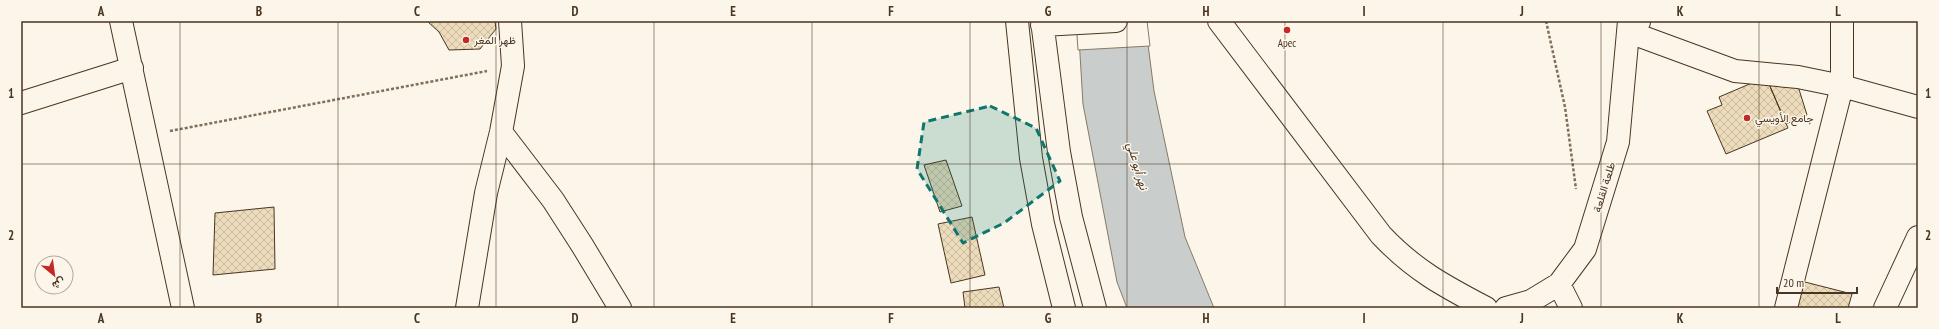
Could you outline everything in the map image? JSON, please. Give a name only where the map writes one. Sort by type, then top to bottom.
[{"type":"street","points":[[121,21],[183,308]]},
{"type":"street","points":[[467,308],[486,193],[501,132],[513,66],[510,21]]},
{"type":"street","points":[[1017,21],[1031,158],[1042,224],[1064,308]]},
{"type":"street","points":[[1095,308],[1071,217],[1060,159],[1042,23],[1116,21]]},
{"type":"street","points":[[1218,21],[1381,235],[1413,265],[1438,283],[1486,308]]},
{"type":"street","points":[[1786,308],[1842,86],[1842,21]]},
{"type":"street","points":[[1633,25],[1735,71],[1798,77],[1842,86],[1918,107]]},
{"type":"street","name":"طلعة القلعة","points":[[1506,308],[1531,301],[1559,284],[1585,249],[1618,142],[1633,25]]},
{"type":"street","points":[[21,103],[132,68]]},
{"type":"street","points":[[501,132],[553,200],[620,308]]},
{"type":"street","points":[[1885,308],[1918,237]]},
{"type":"street","points":[[1559,284],[1571,308]]},
{"type":"path","points":[[1546,21],[1565,107],[1577,194]]},
{"type":"path","points":[[146,136],[513,66]]},
{"type":"highlighted area","points":[[990,106],[1036,128],[1060,181],[1004,223],[963,243],[917,169],[924,122]]},
{"type":"water","name":"نهر أبو علي","points":[[1078,21],[1145,21],[1154,91],[1185,237],[1214,308],[1127,308],[1117,282],[1083,104]]},
{"type":"pier","points":[[1076,21],[1147,21],[1150,46],[1078,50]]},
{"type":"building","name":"ظهر المغر","points":[[427,21],[495,21],[496,29],[480,49],[449,50],[439,32]]},
{"type":"building","name":"جامع الأويسي","points":[[1766,77],[1788,128],[1726,154],[1707,111],[1722,105],[1719,97]]},
{"type":"building","points":[[1766,77],[1797,83],[1807,115],[1786,124]]},
{"type":"building","points":[[946,160],[962,206],[940,212],[924,165]]},
{"type":"building","points":[[274,207],[275,269],[213,275],[215,213]]},
{"type":"building","points":[[972,217],[985,275],[951,283],[938,224]]},
{"type":"building","points":[[1801,281],[1852,294],[1848,308],[1794,308]]},
{"type":"building","points":[[999,287],[1004,308],[965,308],[963,292]]},
{"type":"place","name":"Apec","points":[[1287,30]]},
{"type":"place","name":"ظهر المغر","points":[[466,40]]},
{"type":"place","name":"جامع الأويسي","points":[[1747,118]]}]
